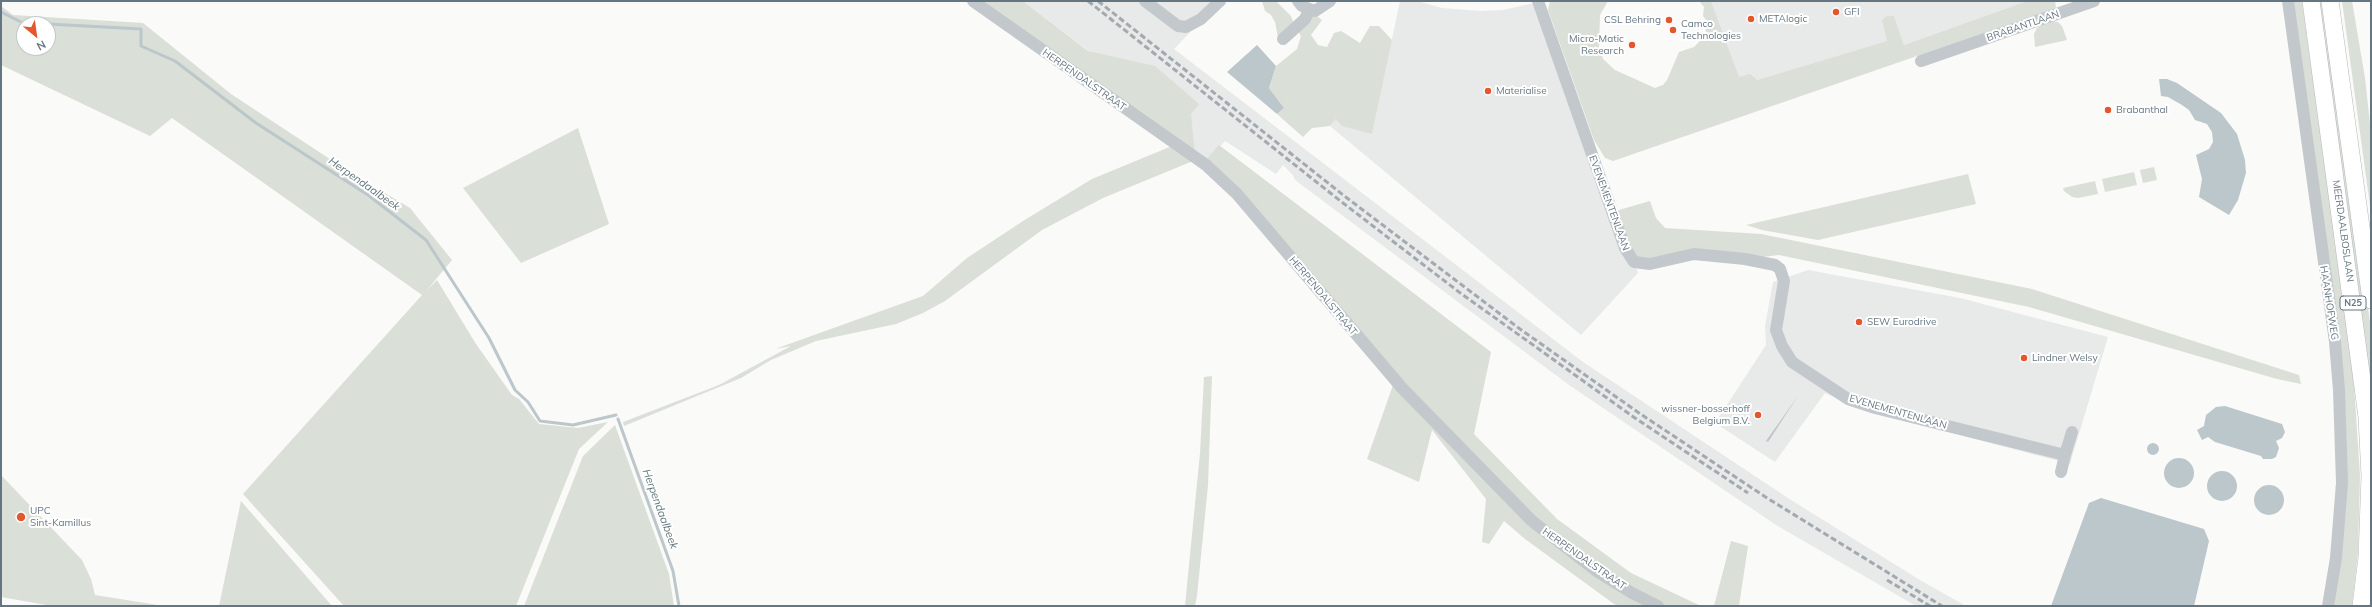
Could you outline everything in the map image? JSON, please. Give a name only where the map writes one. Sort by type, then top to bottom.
[{"type":"highway","name":"MEERDAALBOSLAAN","points":[[2312,1],[2367,418],[2370,476],[2369,513],[2367,557],[2361,606]]},
{"type":"highway","name":"MEERDAALBOSLAAN","points":[[2330,1],[2371,300]]},
{"type":"street","name":"HERPENDALSTRAAT","points":[[973,1],[1206,165],[1237,194],[1402,388],[1532,521],[1598,572],[1632,593],[1658,606]]},
{"type":"street","points":[[1145,1],[1178,26],[1186,27],[1197,22],[1220,1]]},
{"type":"street","points":[[1298,1],[1309,10],[1315,11],[1330,1]]},
{"type":"street","name":"EVENEMENTENLAAN","points":[[1538,1],[1625,248],[1634,262],[1650,264],[1694,254],[1745,259],[1774,265],[1780,269],[1784,281],[1776,330],[1782,346],[1792,362],[1848,399],[1876,408],[2066,455]]},
{"type":"street","name":"BRABANTLAAN","points":[[1921,61],[2094,1]]},
{"type":"street","name":"HAANHOFWEG","points":[[2288,1],[2335,342],[2339,390],[2342,483],[2336,558],[2328,606]]},
{"type":"street","points":[[1283,39],[1305,19],[1309,10]]},
{"type":"street","points":[[2061,472],[2072,432]]},
{"type":"shaded area","points":[[977,1],[1023,1],[1088,51],[1155,66],[1199,104],[1191,114],[1195,155]]},
{"type":"shaded area","points":[[1023,1],[1220,1],[1174,49],[1583,362],[1791,500],[1920,580],[1966,606],[1916,606],[1776,525],[1569,385],[1295,180],[1293,175],[1283,165],[1276,174],[1225,141],[1207,160],[1194,154],[1090,52]]},
{"type":"shaded area","points":[[1262,1],[1276,1],[1291,16],[1295,27],[1278,37],[1275,22],[1271,15],[1265,11]]},
{"type":"shaded area","points":[[1400,1],[1417,1],[1442,8],[1481,11],[1503,10],[1538,2],[1638,273],[1581,335],[1330,126],[1336,119],[1372,133]]},
{"type":"shaded area","points":[[1550,1],[1608,1],[1600,15],[1599,47],[1603,59],[1615,70],[1655,88],[1663,85],[1667,80],[1679,52],[1694,47],[1702,39],[1709,38],[1704,26],[1708,23],[1703,16],[1704,7],[1699,1],[1711,1],[1739,77],[1750,74],[1757,80],[1887,41],[1882,20],[1887,16],[1894,16],[1904,45],[2027,1],[2055,1],[2056,8],[1613,161],[1605,158],[1594,140],[1548,10]]},
{"type":"shaded area","points":[[1711,1],[2027,1],[1904,45],[1894,16],[1882,20],[1888,41],[1757,80],[1739,78]]},
{"type":"shaded area","points":[[2288,1],[2302,1],[2353,370],[2360,476],[2358,552],[2352,606],[2331,606],[2343,389]]},
{"type":"shaded area","points":[[2317,1],[2321,1],[2326,37],[2332,49],[2370,322],[2371,408]]},
{"type":"shaded area","points":[[2342,1],[2352,1],[2365,78],[2371,133],[2371,213]]},
{"type":"shaded area","points":[[1,6],[13,15],[29,16],[16,16],[16,56],[56,56],[56,18],[143,23],[231,94],[348,171],[410,208],[452,260],[427,290],[437,280],[476,344],[512,395],[519,399],[539,424],[578,428],[608,422],[579,449],[516,606],[344,606],[243,494],[422,295],[172,118],[150,136],[1,65]]},
{"type":"shaded area","points":[[1309,10],[1322,20],[1311,35],[1318,45],[1327,47],[1334,33],[1341,31],[1360,43],[1370,26],[1379,26],[1392,40],[1372,134],[1342,126],[1336,119],[1330,126],[1312,128],[1303,137],[1277,114],[1284,108],[1269,88],[1276,66],[1297,49],[1301,36],[1296,28]]},
{"type":"shaded area","points":[[2051,21],[2058,22],[2062,26],[2067,40],[2035,47],[2034,34],[2037,28]]},
{"type":"shaded area","points":[[1257,45],[1276,66],[1269,88],[1284,108],[1277,114],[1227,72]]},
{"type":"shaded area","points":[[2159,79],[2167,79],[2177,83],[2221,113],[2237,134],[2245,160],[2246,173],[2238,200],[2229,215],[2199,197],[2202,179],[2196,155],[2209,149],[2213,142],[2212,132],[2207,124],[2195,120],[2189,110],[2182,105],[2168,97],[2161,96]]},
{"type":"shaded area","points":[[578,128],[609,224],[521,263],[463,188]]},
{"type":"shaded area","points":[[1219,145],[1491,352],[1474,434],[1557,519],[1631,573],[1701,606],[1619,606],[1614,604],[1525,539],[1504,521],[1489,544],[1482,542],[1486,499],[1432,430],[1419,482],[1367,459],[1393,385],[1206,160]]},
{"type":"shaded area","points":[[1172,146],[1193,161],[1103,198],[1042,230],[945,301],[923,313],[896,324],[816,341],[771,360],[741,378],[624,426],[623,422],[719,385],[791,346],[775,349],[923,296],[967,258],[1023,221],[1092,179]]},
{"type":"shaded area","points":[[2154,167],[2157,180],[2143,183],[2140,170]]},
{"type":"shaded area","points":[[2134,172],[2137,185],[2105,192],[2102,179]]},
{"type":"shaded area","points":[[1968,174],[1976,204],[1818,240],[1762,230],[1746,225]]},
{"type":"shaded area","points":[[2095,181],[2098,194],[2078,198],[2072,197],[2064,191],[2063,188]]},
{"type":"shaded area","points":[[1650,201],[1656,218],[1665,228],[1761,234],[2032,289],[2299,375],[2301,384],[2277,379],[2029,307],[1779,255],[1745,259],[1694,254],[1634,262],[1612,212]]},
{"type":"shaded area","points":[[1808,270],[1960,298],[2108,337],[2070,464],[1861,409],[1825,393],[1775,462],[1715,423],[1766,345],[1765,326],[1773,282]]},
{"type":"shaded area","points":[[1212,376],[1208,485],[1197,596],[1195,606],[1185,606],[1200,453],[1204,377]]},
{"type":"shaded area","points":[[1798,396],[1768,442],[1766,441]]},
{"type":"shaded area","points":[[2225,406],[2282,424],[2285,432],[2282,438],[2276,441],[2279,448],[2276,457],[2272,459],[2263,459],[2261,456],[2215,442],[2208,437],[2202,440],[2197,430],[2204,426],[2206,415],[2216,407]]},
{"type":"shaded area","points":[[615,425],[669,574],[674,606],[524,606],[583,456]]},
{"type":"shaded area","points":[[2151,443],[2155,443],[2159,449],[2155,455],[2151,455],[2147,451],[2147,447]]},
{"type":"shaded area","points":[[2179,458],[2185,459],[2193,467],[2193,479],[2185,487],[2179,488],[2173,487],[2165,479],[2164,473],[2165,467],[2173,459]]},
{"type":"shaded area","points":[[2222,471],[2228,472],[2236,480],[2236,492],[2228,500],[2222,501],[2216,500],[2208,492],[2207,486],[2208,480],[2216,472]]},
{"type":"shaded area","name":"UPC Sint-Kamillus","points":[[1,475],[82,560],[91,579],[95,595],[164,606],[52,606],[1,597]]},
{"type":"shaded area","points":[[2269,485],[2275,486],[2283,494],[2283,506],[2275,514],[2269,515],[2263,514],[2255,506],[2254,500],[2255,494],[2263,486]]},
{"type":"shaded area","points":[[2101,498],[2204,529],[2209,541],[2194,606],[2051,606],[2089,503]]},
{"type":"shaded area","points":[[241,501],[332,606],[219,606]]},
{"type":"shaded area","points":[[1731,541],[1748,546],[1739,606],[1714,606]]},
{"type":"waterway","name":"Herpendaalbeek","points":[[1,12],[16,20]]},
{"type":"waterway","name":"Herpendaalbeek","points":[[56,24],[141,29],[141,46],[175,61],[256,123],[368,195],[426,240],[489,338],[515,390],[528,402],[540,421],[573,425],[616,415]]},
{"type":"waterway","name":"Herpendaalbeek","points":[[618,419],[673,571],[679,606]]},
{"type":"railway","points":[[1088,1],[1343,203],[1459,292],[1635,418],[1748,493]]},
{"type":"railway","points":[[1098,1],[1347,198],[1520,329],[1639,413],[1767,498],[1942,606]]},
{"type":"railway","points":[[1887,580],[1930,606]]},
{"type":"place","name":"GFI","points":[[1836,12]]},
{"type":"place","name":"METAlogic","points":[[1751,19]]},
{"type":"place","name":"CSL Behring","points":[[1669,20]]},
{"type":"place","name":"Camco Technologies","points":[[1673,30]]},
{"type":"place","name":"Micro-Matic Research","points":[[1632,45]]},
{"type":"place","name":"Materialise","points":[[1488,91]]},
{"type":"place","name":"Brabanthal","points":[[2108,110]]},
{"type":"place","name":"SEW Eurodrive","points":[[1859,322]]},
{"type":"place","name":"Lindner Welsy","points":[[2024,358]]},
{"type":"place","name":"wissner-bosserhoff Belgium B.V.","points":[[1758,415]]},
{"type":"place","name":"UPC Sint-Kamillus","points":[[21,517]]}]
